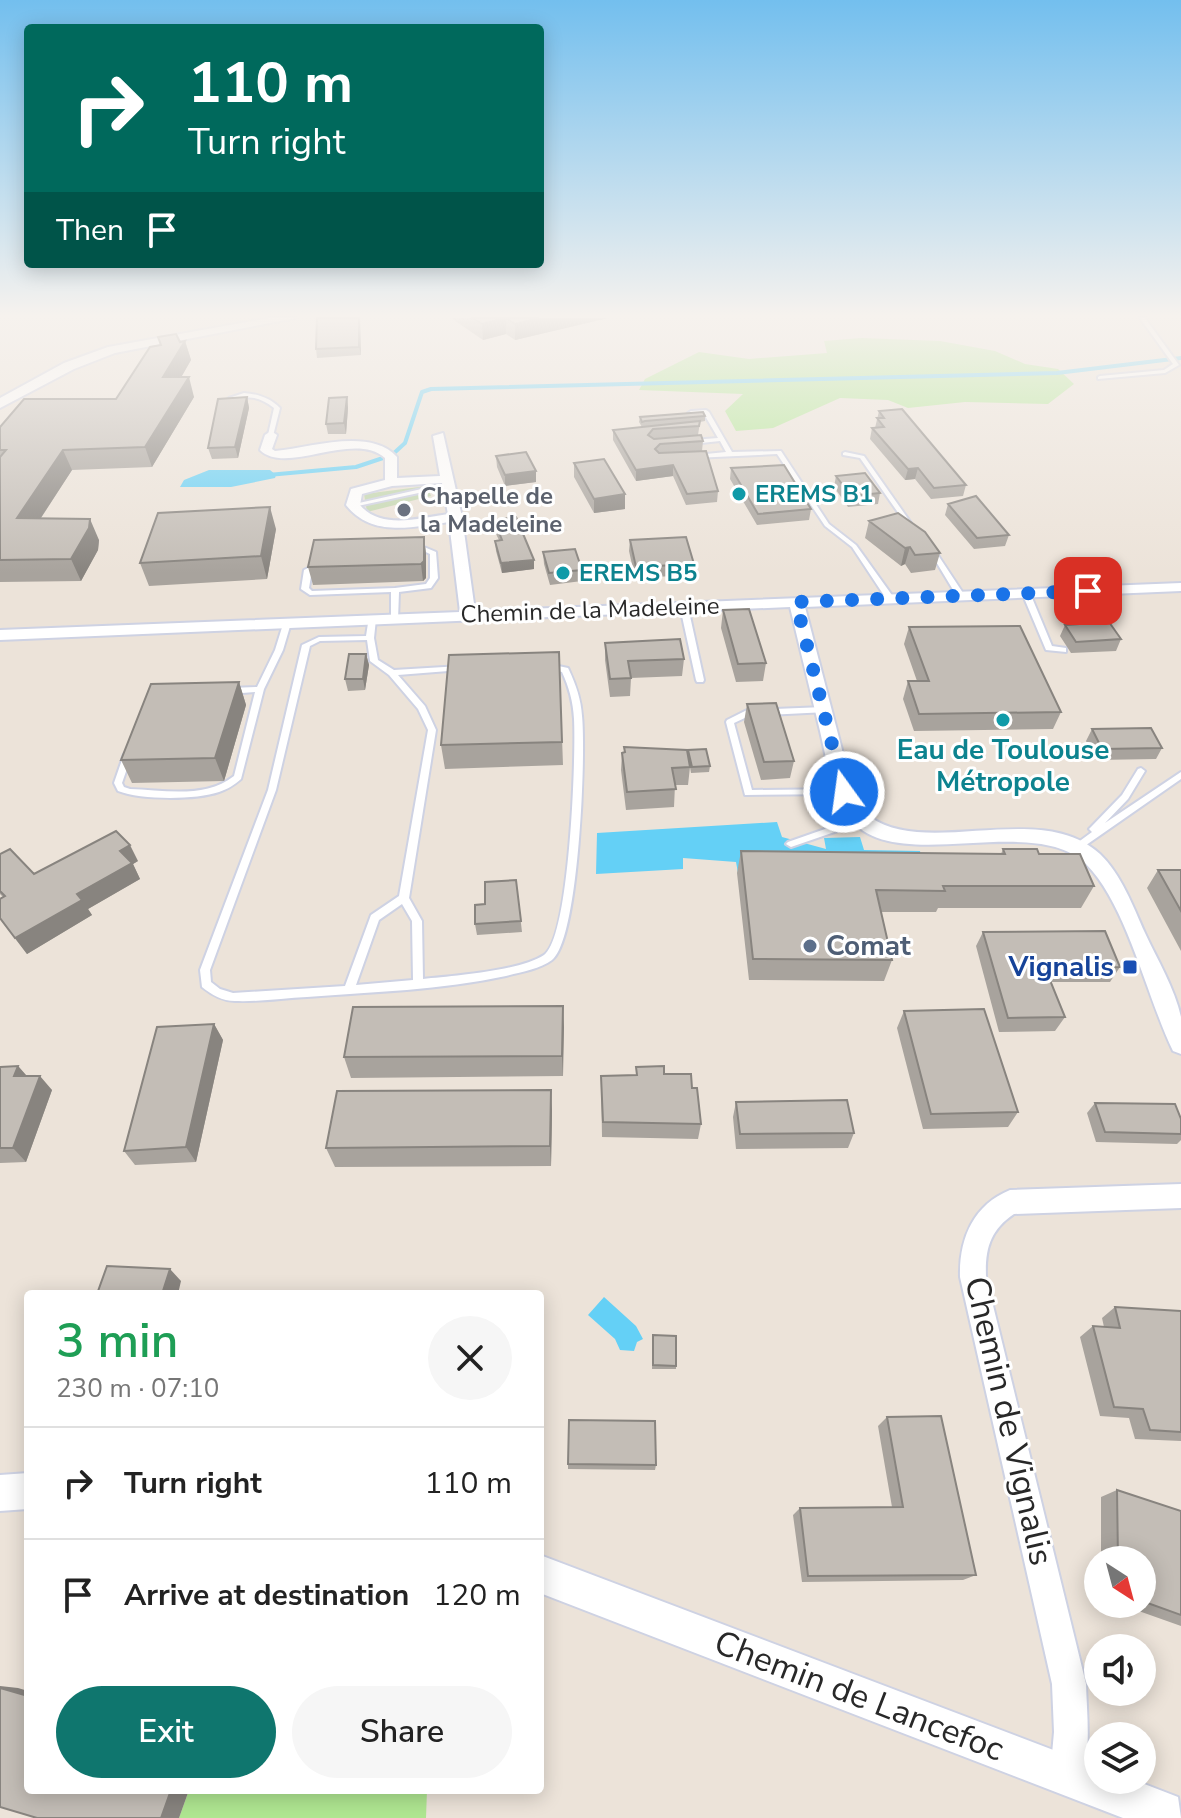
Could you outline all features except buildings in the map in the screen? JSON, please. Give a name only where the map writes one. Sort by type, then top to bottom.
[{"type":"street","points":[[271,435],[266,450],[273,455],[358,446],[383,448],[391,457],[391,482]]},
{"type":"street","points":[[439,436],[455,517],[468,616]]},
{"type":"street","points":[[447,479],[391,482],[356,492],[353,505],[364,517],[383,523],[455,517]]},
{"type":"street","name":"Chemin de la Madeleine","points":[[0,635],[1181,587]]},
{"type":"street","points":[[796,602],[844,792],[854,812],[881,832],[898,835],[1032,837],[1076,848],[1089,856],[1111,883],[1181,1044]]},
{"type":"street","name":"Chemin de Vignalis","points":[[1067,1776],[1071,1732],[1069,1684],[973,1277],[972,1250],[978,1230],[991,1214],[1010,1202],[1181,1196]]},
{"type":"street","points":[[0,1493],[24,1491]]},
{"type":"street","name":"Chemin de Lancefoc","points":[[544,1576],[1178,1818]]},
{"type":"lane","points":[[271,435],[277,408],[273,403]]},
{"type":"lane","points":[[679,414],[706,412],[730,454]]},
{"type":"lane","points":[[700,426],[714,425]]},
{"type":"lane","points":[[680,443],[722,439]]},
{"type":"lane","points":[[688,458],[779,452],[827,525],[854,546],[890,598]]},
{"type":"lane","points":[[845,454],[862,457],[916,531]]},
{"type":"lane","points":[[353,505],[426,490]]},
{"type":"lane","points":[[926,541],[961,596]]},
{"type":"lane","points":[[308,570],[305,589],[310,593],[428,586],[434,578],[432,550],[401,543]]},
{"type":"lane","points":[[395,590],[395,618]]},
{"type":"lane","points":[[1026,593],[1049,648],[1063,650]]},
{"type":"lane","points":[[684,607],[700,680]]},
{"type":"lane","points":[[372,619],[370,638],[374,661],[392,673],[422,708],[432,730],[404,898],[417,921],[418,982]]},
{"type":"lane","points":[[130,750],[120,777],[121,789],[223,790],[238,777],[260,689],[279,650],[287,623]]},
{"type":"lane","points":[[370,638],[319,639],[306,645],[272,790],[205,970],[206,984],[217,993],[233,997],[418,982],[523,968],[547,958],[560,939],[572,866],[579,787],[576,687],[565,670],[539,665]]},
{"type":"lane","points":[[392,673],[480,667]]},
{"type":"lane","points":[[213,692],[260,689]]},
{"type":"lane","points":[[824,710],[747,713],[730,722],[748,793],[844,792]]},
{"type":"lane","points":[[1076,848],[1125,797],[1141,771]]},
{"type":"lane","points":[[1076,848],[1181,775]]},
{"type":"lane","points":[[791,844],[849,824],[854,812]]},
{"type":"lane","points":[[349,988],[375,918],[404,898]]},
{"type":"green space","points":[[734,403],[829,403],[773,428],[736,431],[725,411]]},
{"type":"green space","points":[[895,403],[957,403],[908,408]]},
{"type":"green space","points":[[427,486],[431,496],[367,512],[364,494]]},
{"type":"green space","points":[[188,1794],[427,1794],[426,1818],[179,1818]]},
{"type":"water","points":[[209,470],[270,470],[276,475],[275,478],[231,487],[180,487],[184,480]]},
{"type":"water","points":[[777,822],[782,837],[826,849],[824,838],[860,837],[864,850],[920,851],[925,874],[738,873],[736,862],[683,858],[683,869],[596,874],[597,833]]},
{"type":"water","points":[[604,1297],[636,1326],[643,1339],[637,1342],[634,1351],[620,1350],[615,1339],[588,1315]]},
{"type":"waterway","points":[[393,454],[405,443],[418,403]]},
{"type":"waterway","points":[[268,475],[356,467],[386,457]]},
{"type":"place","name":"EREMS B1","points":[[739,494]]},
{"type":"place","name":"Chapelle de la Madeleine","points":[[404,510]]},
{"type":"place","name":"EREMS B5","points":[[563,573]]},
{"type":"place","name":"Eau de Toulouse Métropole","points":[[1003,720]]},
{"type":"place","name":"Comat","points":[[810,946]]},
{"type":"place","name":"Vignalis","points":[[1130,967]]},
{"type":"route","points":[[844,792],[796,602],[1088,591]]}]
